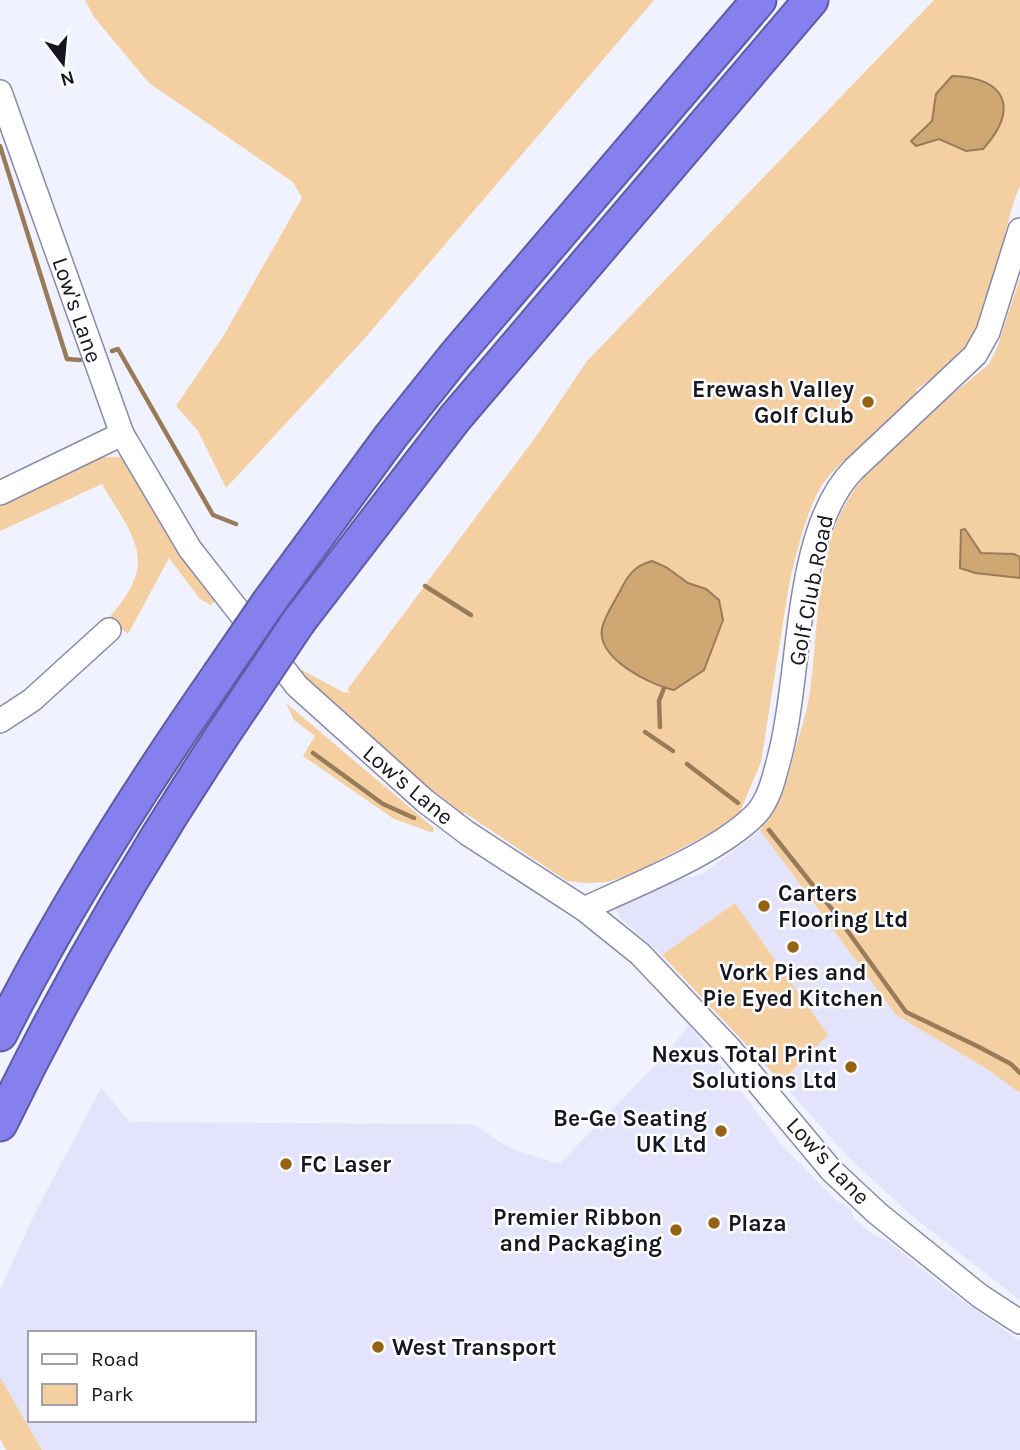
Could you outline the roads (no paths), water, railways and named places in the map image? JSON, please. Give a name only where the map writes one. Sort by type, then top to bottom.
[{"type":"highway","points":[[0,1034],[52,938],[135,799],[269,601],[391,436],[455,355],[760,0]]},
{"type":"highway","points":[[0,1124],[95,946],[204,763],[299,621],[455,418],[811,0]]},
{"type":"street","name":"Low's Lane","points":[[0,92],[122,434],[190,550],[297,686],[435,810],[467,834],[584,909],[640,954],[694,1007],[831,1170],[877,1213],[970,1288],[1020,1322]]},
{"type":"street","name":"Golf Club Road","points":[[584,909],[737,831],[766,799],[788,725],[803,606],[817,539],[828,504],[841,482],[853,469],[975,355],[992,321],[1020,230]]},
{"type":"street","points":[[0,494],[122,434]]},
{"type":"street","points":[[0,721],[32,700],[109,631]]},
{"type":"waterway","points":[[0,146],[67,359],[80,360]]},
{"type":"waterway","points":[[112,351],[118,349],[213,515],[236,524]]},
{"type":"waterway","points":[[425,586],[471,615]]},
{"type":"waterway","points":[[660,727],[659,701],[664,688]]},
{"type":"waterway","points":[[645,732],[673,751]]},
{"type":"waterway","points":[[313,753],[383,804],[414,818]]},
{"type":"waterway","points":[[687,764],[738,803]]},
{"type":"waterway","points":[[769,830],[831,908],[906,1012],[1011,1064],[1020,1073]]},
{"type":"place","name":"Erewash Valley Golf Club","points":[[868,402]]},
{"type":"place","name":"Carters Flooring Ltd","points":[[764,906]]},
{"type":"place","name":"Vork Pies and Pie Eyed Kitchen","points":[[793,947]]},
{"type":"place","name":"Nexus Total Print Solutions Ltd","points":[[851,1067]]},
{"type":"place","name":"Be-Ge Seating UK Ltd","points":[[721,1131]]},
{"type":"place","name":"FC Laser","points":[[286,1164]]},
{"type":"place","name":"Plaza","points":[[714,1223]]},
{"type":"place","name":"Premier Ribbon and Packaging","points":[[676,1230]]},
{"type":"place","name":"West Transport","points":[[378,1347]]}]
